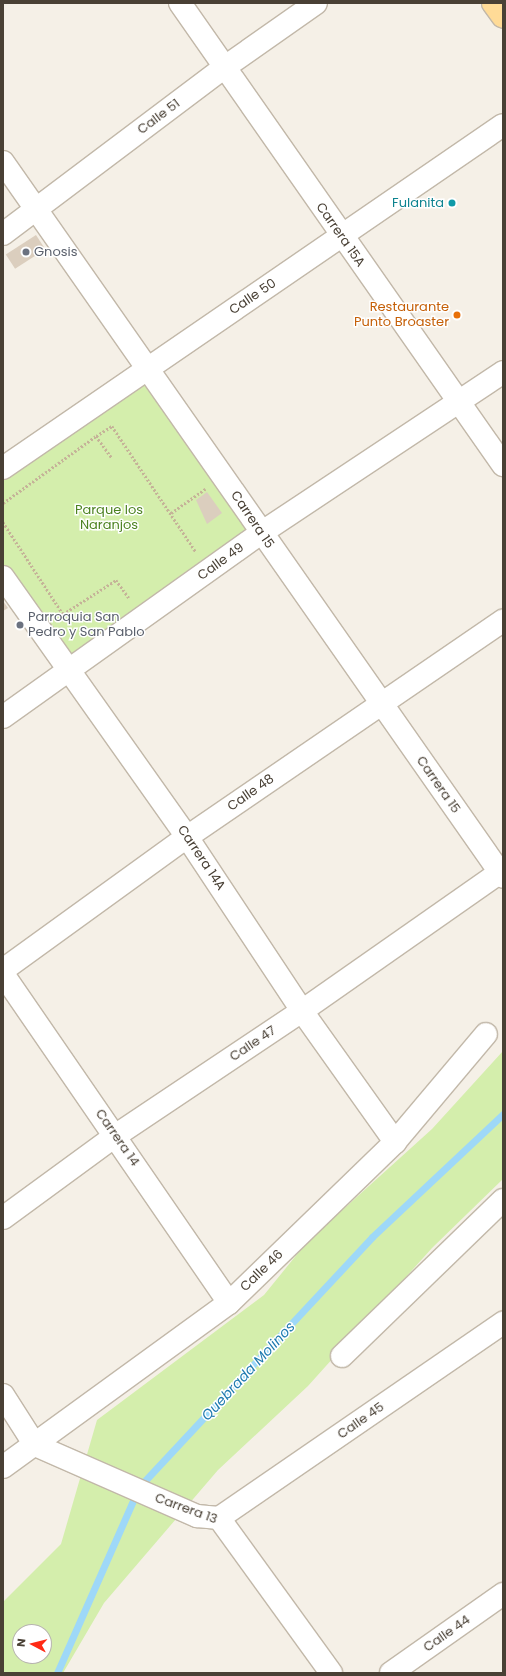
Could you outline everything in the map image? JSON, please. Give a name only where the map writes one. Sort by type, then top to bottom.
[{"type":"main road","points":[[493,3],[503,17]]},
{"type":"street","name":"Carrera 15A","points":[[180,3],[341,237],[503,465]]},
{"type":"street","name":"Calle 51","points":[[3,234],[37,210],[225,67],[316,3]]},
{"type":"street","name":"Calle 50","points":[[3,468],[503,125]]},
{"type":"street","name":"Carrera 15","points":[[3,162],[146,370],[223,476],[380,704],[502,873]]},
{"type":"street","name":"Calle 49","points":[[3,718],[69,673],[261,533],[503,372]]},
{"type":"street","name":"Carrera 14A","points":[[3,577],[69,673],[187,837],[302,1012],[394,1142]]},
{"type":"street","name":"Calle 48","points":[[3,970],[187,837],[503,621]]},
{"type":"street","name":"Calle 47","points":[[3,1218],[115,1136],[302,1012],[502,873]]},
{"type":"street","name":"Carrera 14","points":[[3,974],[229,1303]]},
{"type":"street","name":"Calle 46","points":[[3,1467],[229,1303],[394,1142],[486,1034]]},
{"type":"street","points":[[342,1356],[502,1205]]},
{"type":"street","name":"Calle 45","points":[[219,1518],[503,1323]]},
{"type":"street","points":[[3,1395],[34,1445]]},
{"type":"street","name":"Carrera 13","points":[[34,1445],[197,1516],[219,1518],[330,1673]]},
{"type":"street","name":"Calle 44","points":[[391,1673],[503,1594]]},
{"type":"path","points":[[3,503],[112,426],[196,552]]},
{"type":"path","points":[[96,436],[112,458]]},
{"type":"path","points":[[171,514],[223,476]]},
{"type":"path","points":[[3,522],[63,614],[116,580],[130,600],[136,595]]},
{"type":"path","points":[[190,556],[200,549]]},
{"type":"green space","name":"Parque los Naranjos","points":[[146,370],[261,533],[69,673],[3,577],[3,468]]},
{"type":"green space","points":[[503,1051],[503,1179],[432,1248],[308,1386],[218,1470],[104,1603],[63,1673],[3,1673],[3,1602],[61,1544],[97,1420],[264,1295],[307,1242],[432,1129]]},
{"type":"building","name":"Gnosis","points":[[36,235],[45,249],[15,269],[6,255]]},
{"type":"building","points":[[207,492],[222,513],[207,524],[196,500]]},
{"type":"building","points":[[3,601],[8,608],[3,611]]},
{"type":"waterway","name":"Quebrada Molinos","points":[[57,1673],[139,1487],[372,1237],[503,1114]]},
{"type":"place","name":"Fulanita","points":[[452,203]]},
{"type":"place","name":"Gnosis","points":[[26,252]]},
{"type":"place","name":"Restaurante Punto Broaster","points":[[457,315]]},
{"type":"place","name":"Parroquia San Pedro y San Pablo","points":[[20,625]]}]
